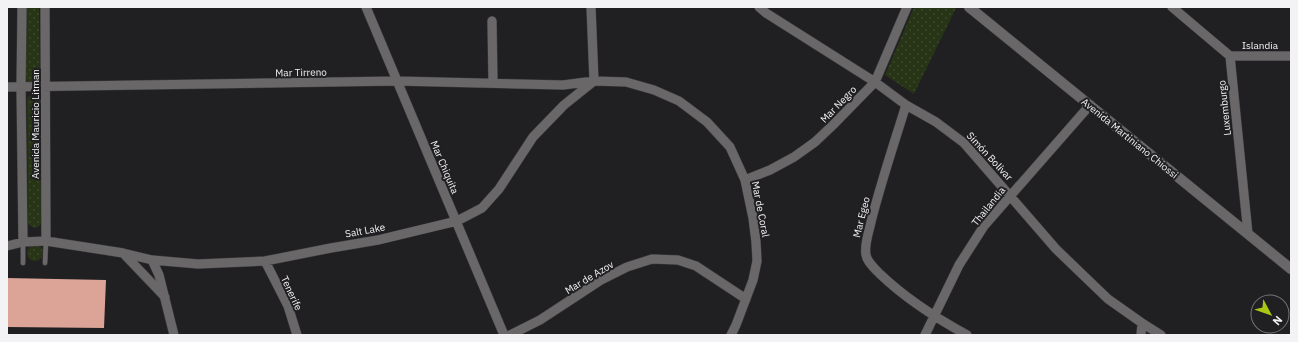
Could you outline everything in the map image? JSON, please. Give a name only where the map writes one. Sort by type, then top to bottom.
[{"type":"street","name":"Avenida Mauricio Litman","points":[[22,7],[21,87],[23,242]]},
{"type":"street","name":"Avenida Mauricio Litman","points":[[45,7],[46,241]]},
{"type":"street","name":"Mar Chiquita","points":[[366,7],[504,335]]},
{"type":"street","points":[[591,7],[594,81]]},
{"type":"street","name":"Simón Bolívar","points":[[759,7],[766,13],[875,82],[906,105],[936,122],[964,143],[1010,194],[1056,249],[1108,299],[1161,335]]},
{"type":"street","name":"Mar Negro","points":[[745,180],[770,170],[794,157],[815,142],[875,82],[907,7]]},
{"type":"street","name":"Avenida Martiniano Chiossi","points":[[969,7],[1291,269]]},
{"type":"street","points":[[1172,7],[1230,56]]},
{"type":"street","points":[[492,21],[493,83]]},
{"type":"street","name":"Islandia","points":[[1230,56],[1291,56]]},
{"type":"street","name":"Luxemburgo","points":[[1230,56],[1248,234]]},
{"type":"street","name":"Mar Tirreno","points":[[7,87],[46,88],[397,81],[563,85],[594,81]]},
{"type":"street","name":"Mar de Coral","points":[[594,81],[626,82],[654,90],[678,101],[707,122],[730,147],[745,180],[754,218],[756,242],[756,261],[753,280],[731,335]]},
{"type":"street","name":"Salt Lake","points":[[7,246],[23,242],[46,241],[123,253],[152,260],[198,264],[265,261],[378,240],[456,222],[482,208],[499,189],[533,137],[564,105],[594,81]]},
{"type":"street","name":"Mar Egeo","points":[[906,105],[878,194],[866,246],[866,256],[874,268],[891,285],[934,316],[967,335]]},
{"type":"street","name":"Thailandia","points":[[924,335],[959,265],[984,226],[1010,194],[1090,105]]},
{"type":"street","points":[[123,253],[166,298]]},
{"type":"street","name":"Mar de Azov","points":[[510,335],[540,320],[601,280],[627,267],[652,259],[678,260],[696,266],[746,299]]},
{"type":"street","points":[[152,260],[159,274],[174,335]]},
{"type":"street","name":"Tenerife","points":[[265,261],[288,306],[297,335]]},
{"type":"street","points":[[148,280],[159,274]]},
{"type":"street","points":[[1141,335],[1142,323]]},
{"type":"lane","points":[[45,263],[46,241]]},
{"type":"lane","points":[[23,242],[23,263]]},
{"type":"green space","points":[[25,7],[39,7],[40,77],[38,83],[28,83],[26,80]]},
{"type":"green space","points":[[914,7],[956,8],[914,94],[885,75]]},
{"type":"green space","points":[[33,95],[40,99],[41,224],[34,228],[28,224],[27,100],[29,96]]},
{"type":"green space","points":[[32,245],[38,245],[43,250],[41,259],[38,261],[32,261],[27,256],[27,250]]},
{"type":"building","points":[[7,278],[106,280],[104,328],[7,327]]}]
